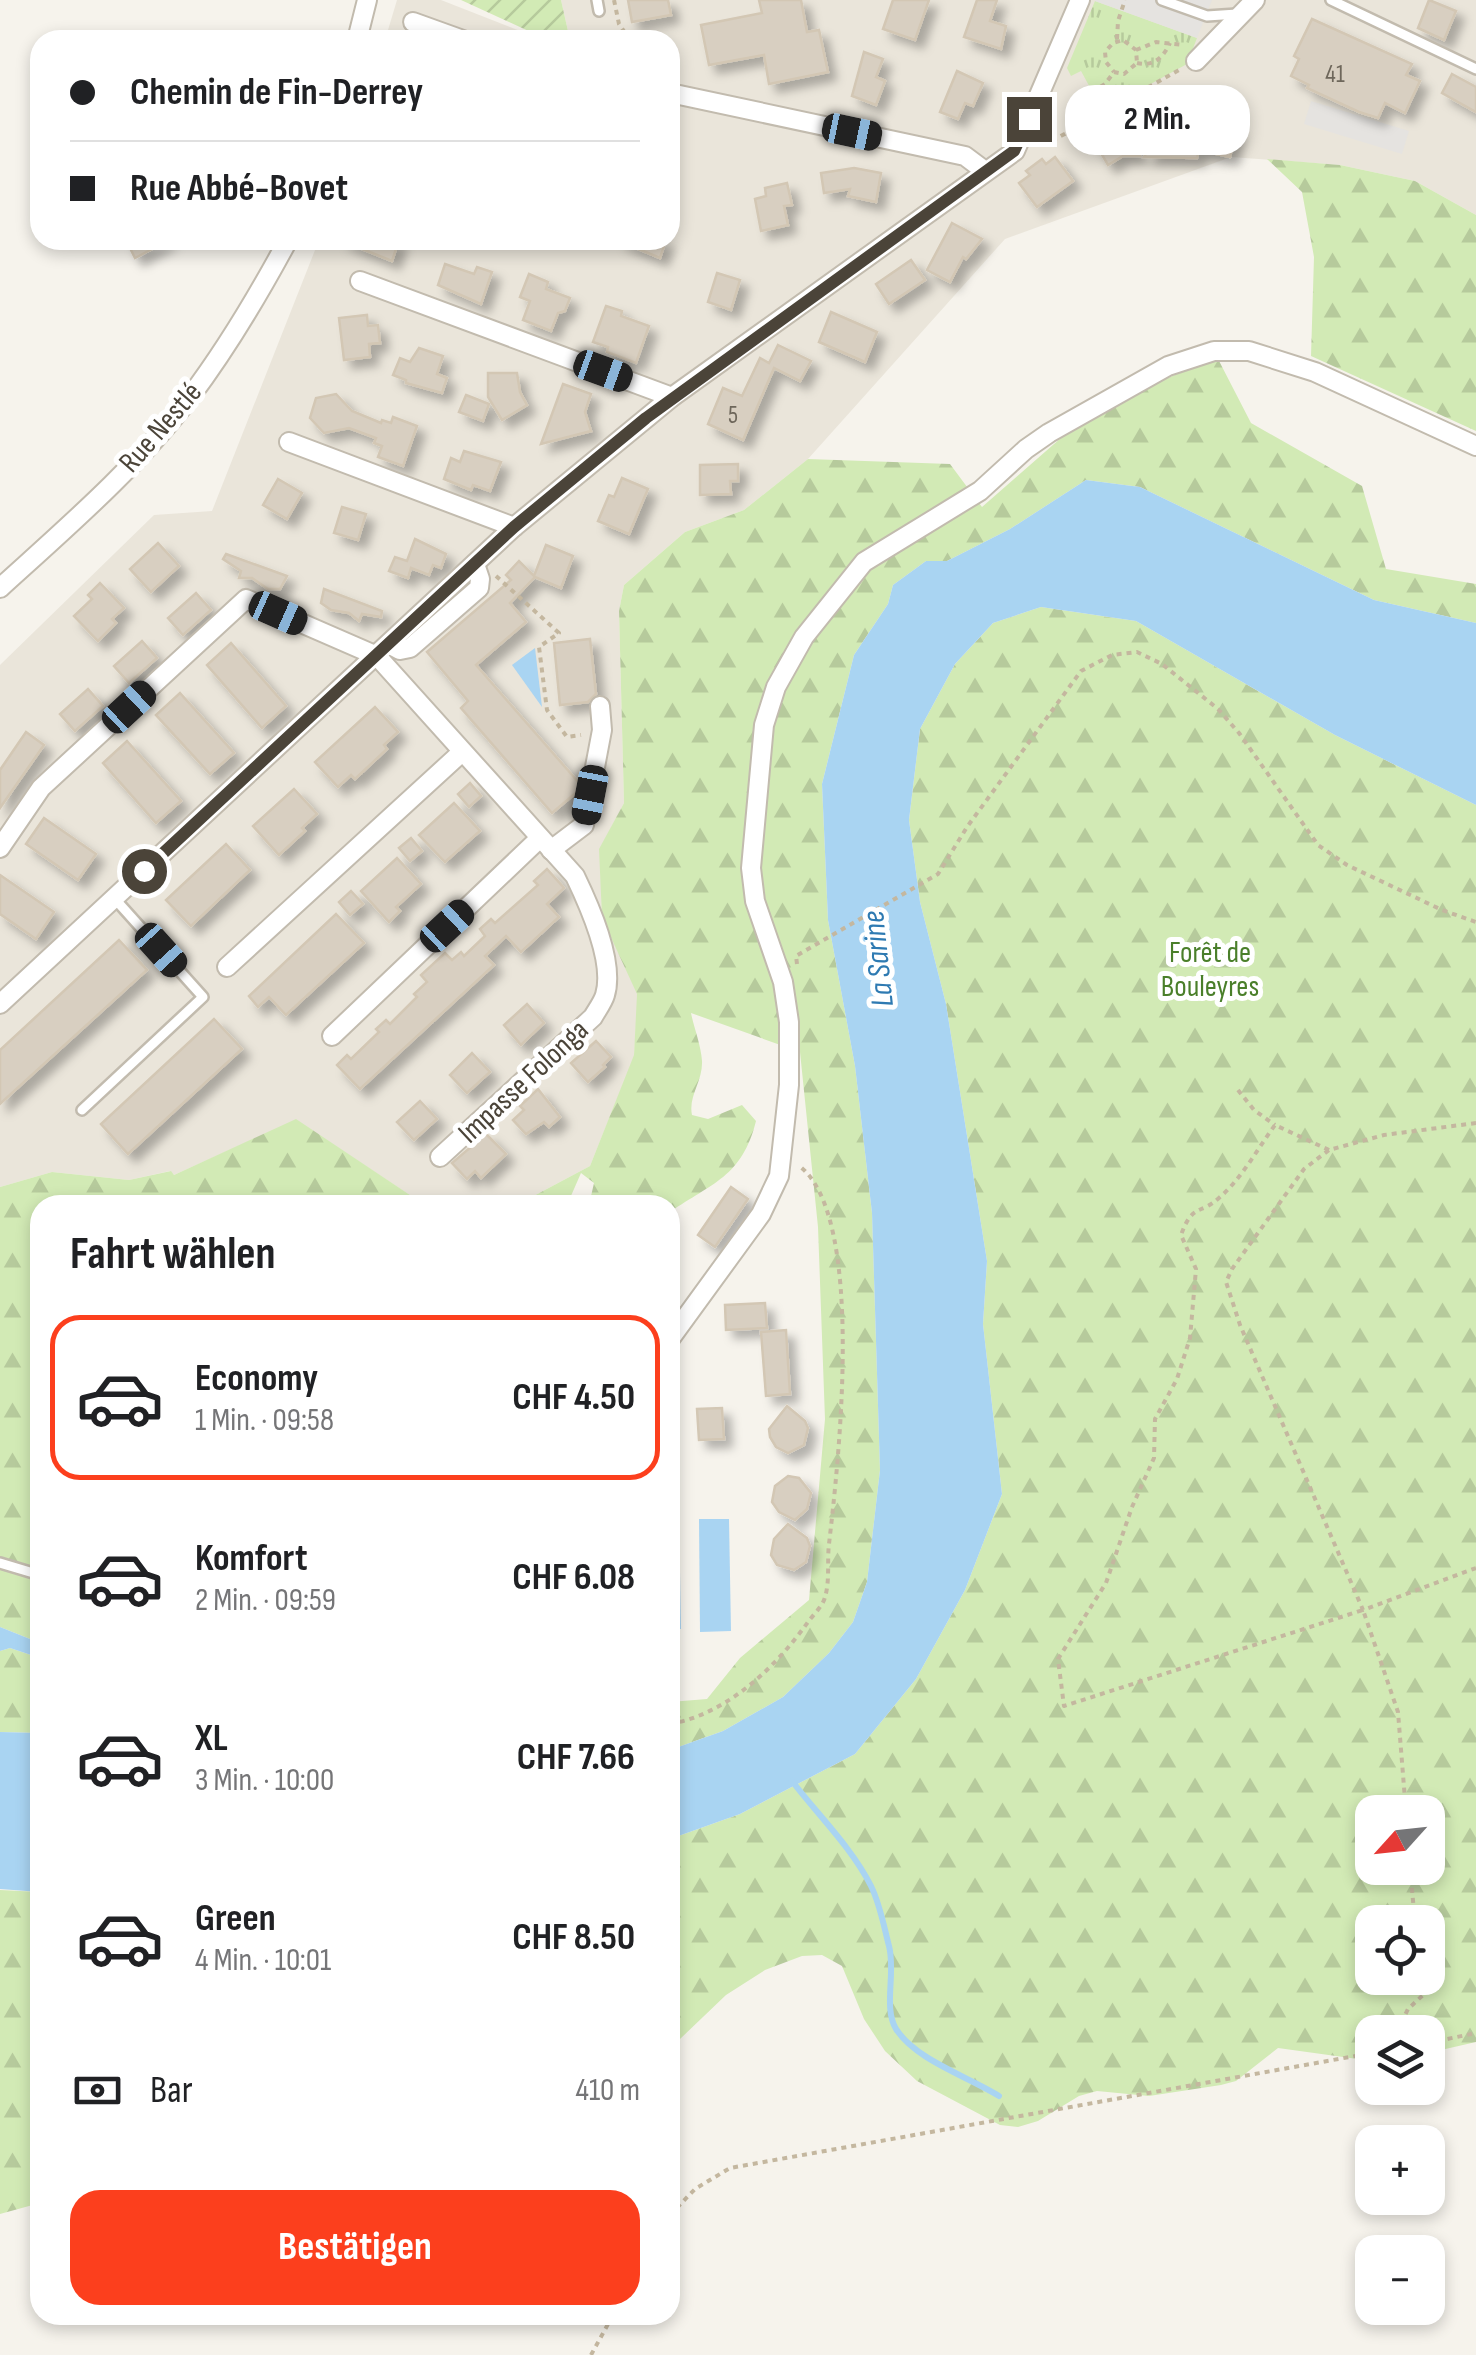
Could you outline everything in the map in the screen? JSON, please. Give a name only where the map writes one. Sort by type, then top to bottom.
[{"type":"street","points":[[360,30],[367,0]]},
{"type":"street","points":[[0,1004],[480,565],[514,527],[672,397],[1014,151],[1080,0]]},
{"type":"street","points":[[1202,55],[1249,7]]},
{"type":"street","points":[[413,22],[435,30]]},
{"type":"street","points":[[680,95],[965,156],[985,171]]},
{"type":"street","name":"Rue Nestlé","points":[[0,588],[91,506],[190,398],[244,318],[282,250]]},
{"type":"street","points":[[360,281],[672,397]]},
{"type":"street","points":[[680,1326],[770,1199],[783,1157],[790,1084],[790,1022],[783,982],[755,900],[751,868],[764,725],[776,687],[804,636],[864,562],[980,492],[1048,433],[1168,366],[1214,350],[1249,351],[1316,372],[1476,446]]},
{"type":"street","points":[[289,442],[514,527]]},
{"type":"street","points":[[0,848],[41,788],[246,599],[383,650]]},
{"type":"street","name":"Impasse Folonga","points":[[383,650],[462,752],[575,876],[594,916],[606,973],[606,994],[593,1017],[440,1157]]},
{"type":"street","points":[[332,1036],[546,844],[584,825],[602,732],[600,706]]},
{"type":"street","points":[[227,967],[462,752]]},
{"type":"lane","points":[[1162,0],[1208,16],[1249,7]]},
{"type":"lane","points":[[1331,0],[1476,69]]},
{"type":"lane","points":[[82,1110],[203,997],[114,898]]},
{"type":"lane","points":[[0,1563],[30,1572]]},
{"type":"path","points":[[614,0],[623,30]]},
{"type":"path","points":[[1125,0],[1118,22],[1118,41],[1106,52],[1106,62],[1114,72],[1124,74],[1137,63]]},
{"type":"path","points":[[1118,41],[1128,42],[1136,50],[1137,63]]},
{"type":"path","points":[[1136,50],[1150,44],[1170,44],[1202,55]]},
{"type":"path","points":[[1137,63],[1146,65],[1160,58],[1170,44]]},
{"type":"path","points":[[1052,141],[1202,55]]},
{"type":"path","points":[[1092,92],[1114,72]]},
{"type":"path","points":[[480,565],[559,633],[540,648],[547,710],[566,737],[602,732]]},
{"type":"path","points":[[818,943],[938,874],[967,827],[1081,671],[1112,655],[1137,652],[1162,664],[1199,692],[1239,733],[1318,846],[1363,872],[1476,922]]},
{"type":"path","points":[[1238,1090],[1254,1110],[1275,1125],[1329,1150]]},
{"type":"path","points":[[1405,1795],[1398,1712],[1363,1610],[1240,1324],[1226,1282],[1304,1169],[1329,1150],[1384,1135],[1476,1123]]},
{"type":"path","points":[[1275,1125],[1219,1199],[1192,1211],[1186,1223],[1182,1235],[1196,1269],[1190,1338],[1176,1379],[1155,1419],[1154,1458],[1132,1506],[1106,1582],[1058,1659],[1064,1706],[1363,1610],[1476,1568]]},
{"type":"path","points":[[680,1722],[719,1706],[746,1687],[790,1648],[825,1598],[843,1380],[840,1292],[823,1198],[802,1168],[783,1157]]},
{"type":"path","points":[[1405,2015],[1423,1995]]},
{"type":"path","points":[[1445,2039],[1476,2033]]},
{"type":"path","points":[[680,2204],[695,2189],[730,2168],[1355,2056]]},
{"type":"path","points":[[591,2355],[608,2325]]},
{"type":"shaded area","points":[[397,0],[441,0],[518,30],[388,30]]},
{"type":"shaded area","points":[[561,0],[1476,0],[1476,215],[1415,181],[1340,165],[1231,157],[1005,239],[808,459],[744,510],[685,532],[624,585],[619,611],[624,803],[600,849],[602,918],[638,994],[634,1057],[590,1166],[536,1195],[410,1195],[296,1120],[174,1175],[170,1171],[129,1180],[52,1172],[0,1187],[0,665],[154,515],[212,511],[315,250],[680,250],[680,30],[568,30]]},
{"type":"shaded area","points":[[1095,0],[1212,0],[1197,38],[1095,1]]},
{"type":"shaded area","points":[[1311,101],[1409,131],[1402,154],[1304,124]]},
{"type":"green space","points":[[461,0],[561,0],[568,30],[526,30]]},
{"type":"green space","points":[[1095,1],[1197,38],[1187,64],[1087,119],[1081,103],[1093,93],[1081,71],[1071,76],[1067,68]]},
{"type":"green space","points":[[1267,159],[1340,165],[1415,181],[1476,215],[1476,431],[1311,356],[1314,257],[1302,192]]},
{"type":"green space","points":[[1217,357],[1251,423],[1362,486],[1386,569],[1476,584],[1476,623],[1374,600],[1140,487],[1086,480],[1010,529],[947,561],[926,561],[893,585],[888,604],[854,655],[822,784],[828,920],[855,1066],[872,1213],[880,1470],[867,1582],[853,1622],[829,1653],[783,1697],[723,1731],[680,1746],[680,1701],[707,1699],[740,1658],[809,1600],[825,1419],[818,1227],[800,1052],[691,1013],[702,1061],[692,1115],[708,1119],[742,1105],[756,1121],[734,1167],[680,1206],[680,1195],[591,1195],[594,1183],[581,1173],[571,1195],[536,1195],[590,1166],[634,1055],[637,994],[602,918],[599,849],[624,803],[619,611],[624,585],[685,532],[744,510],[808,459],[950,464],[982,507],[1093,410]]},
{"type":"green space","name":"Forêt de Bouleyres","points":[[1041,607],[1136,621],[1335,735],[1476,805],[1476,2042],[1445,2049],[1445,2015],[1355,2015],[1355,2059],[1278,2048],[1236,2081],[1149,2096],[1097,2091],[1018,2127],[1000,2125],[917,2081],[885,2051],[864,2019],[842,1966],[822,1955],[802,1956],[765,1970],[726,1995],[680,2039],[680,1835],[740,1814],[855,1754],[916,1679],[965,1590],[1002,1494],[983,1324],[987,1261],[946,1004],[920,902],[909,820],[920,729],[955,664],[993,623]]},
{"type":"green space","points":[[296,1119],[410,1195],[30,1195],[30,1639],[0,1627],[0,1187],[52,1172],[129,1180],[171,1171],[174,1175]]},
{"type":"green space","points":[[10,1648],[30,1655],[30,1733],[0,1732],[0,1651]]},
{"type":"green space","points":[[0,1890],[30,1892],[30,2206],[0,2214]]},
{"type":"water","name":"La Sarine","points":[[1086,480],[1140,487],[1374,600],[1476,623],[1476,805],[1335,735],[1136,621],[1041,607],[993,623],[955,664],[920,729],[909,820],[920,902],[946,1004],[987,1261],[983,1324],[1002,1494],[965,1590],[916,1679],[855,1754],[740,1814],[680,1835],[680,1746],[723,1731],[783,1697],[829,1653],[853,1622],[867,1582],[880,1470],[872,1213],[855,1066],[828,920],[822,784],[854,655],[888,604],[893,585],[926,561],[947,561],[1010,529]]},
{"type":"water","points":[[535,648],[542,707],[512,665]]},
{"type":"water","points":[[699,1519],[729,1519],[731,1631],[700,1632]]},
{"type":"water","points":[[0,1627],[30,1639],[30,1655],[10,1648],[0,1651]]},
{"type":"water","points":[[0,1732],[30,1733],[30,1891],[0,1889]]},
{"type":"building","points":[[628,0],[668,0],[671,15],[632,22]]},
{"type":"building","points":[[759,0],[801,0],[807,32],[819,30],[828,72],[769,84],[764,55],[709,65],[701,25],[762,13]]},
{"type":"building","points":[[893,0],[929,0],[915,40],[883,29]]},
{"type":"building","points":[[977,0],[997,0],[990,21],[1006,26],[1001,49],[964,37]]},
{"type":"building","points":[[1429,0],[1456,11],[1444,40],[1418,28]]},
{"type":"building","points":[[1312,19],[1412,64],[1406,75],[1420,81],[1405,113],[1385,103],[1378,118],[1359,112],[1307,88],[1309,85],[1291,76],[1299,59],[1294,56]]},
{"type":"building","points":[[864,52],[883,59],[876,77],[885,81],[876,105],[852,96]]},
{"type":"building","points":[[957,71],[983,83],[973,106],[965,103],[958,119],[940,112]]},
{"type":"building","points":[[1452,74],[1476,87],[1476,112],[1442,93]]},
{"type":"building","points":[[1176,110],[1200,115],[1199,121],[1236,130],[1230,157],[1199,150],[1197,158],[1144,157],[1157,137],[1167,137]]},
{"type":"building","points":[[1121,125],[1140,156],[1123,156],[1108,165],[1094,141]]},
{"type":"building","points":[[1055,157],[1073,181],[1037,207],[1019,183],[1030,175],[1026,171],[1042,159],[1046,164]]},
{"type":"building","points":[[854,168],[881,173],[876,202],[848,196],[850,189],[824,193],[821,173]]},
{"type":"building","points":[[787,183],[792,205],[784,206],[788,225],[761,231],[755,199],[766,196],[765,188]]},
{"type":"building","points":[[952,223],[982,239],[966,259],[963,257],[950,282],[927,270]]},
{"type":"building","points":[[131,250],[150,250],[135,258]]},
{"type":"building","points":[[365,250],[396,250],[392,261]]},
{"type":"building","points":[[641,250],[663,250],[660,258]]},
{"type":"building","points":[[911,260],[925,280],[889,304],[876,284]]},
{"type":"building","points":[[445,264],[474,274],[477,267],[492,272],[481,304],[438,285]]},
{"type":"building","points":[[717,273],[740,280],[731,310],[708,302]]},
{"type":"building","points":[[529,274],[548,282],[546,289],[570,298],[551,331],[523,320],[530,301],[520,297]]},
{"type":"building","points":[[606,306],[649,326],[636,363],[593,342]]},
{"type":"building","points":[[831,312],[877,332],[865,362],[819,342]]},
{"type":"building","points":[[367,315],[368,326],[378,325],[380,343],[369,344],[370,357],[344,360],[339,318]]},
{"type":"building","points":[[778,345],[811,361],[800,381],[774,368],[743,440],[708,424],[723,388],[742,396],[760,358],[769,363]]},
{"type":"building","points":[[419,348],[443,356],[437,374],[447,378],[442,393],[406,383],[393,375],[400,358],[410,362]]},
{"type":"building","points":[[488,373],[517,373],[527,405],[502,420],[488,397]]},
{"type":"building","points":[[563,384],[591,394],[585,412],[591,431],[541,444]]},
{"type":"building","points":[[336,394],[352,411],[381,423],[391,423],[393,417],[417,426],[403,466],[378,457],[382,446],[374,443],[376,438],[349,428],[324,433],[310,418],[316,398]]},
{"type":"building","points":[[466,395],[489,404],[483,421],[459,412]]},
{"type":"building","points":[[464,451],[501,462],[490,491],[473,485],[471,490],[444,479],[451,458],[460,462]]},
{"type":"building","points":[[738,464],[738,481],[730,481],[731,494],[700,495],[700,465]]},
{"type":"building","points":[[622,478],[648,489],[629,534],[598,521],[609,495],[614,497]]},
{"type":"building","points":[[278,479],[302,493],[287,519],[263,505]]},
{"type":"building","points":[[342,507],[366,514],[358,540],[334,533]]},
{"type":"building","points":[[415,539],[446,554],[441,568],[433,565],[429,575],[411,568],[408,578],[389,571],[395,557],[407,561]]},
{"type":"building","points":[[158,543],[179,566],[151,592],[130,569]]},
{"type":"building","points":[[546,545],[573,556],[561,588],[535,577],[510,603],[526,622],[476,665],[579,783],[578,791],[552,813],[461,708],[468,701],[427,652],[511,580],[506,575],[519,561],[534,576]]},
{"type":"building","points":[[226,554],[287,576],[280,589],[268,589],[252,578],[239,578],[241,571],[223,559]]},
{"type":"building","points":[[100,583],[124,608],[98,641],[74,616],[92,599],[88,595]]},
{"type":"building","points":[[324,589],[382,611],[381,617],[362,614],[359,621],[349,613],[331,610],[321,603]]},
{"type":"building","points":[[196,593],[211,610],[183,635],[168,618]]},
{"type":"building","points":[[590,639],[596,694],[588,702],[560,705],[554,643]]},
{"type":"building","points":[[142,641],[157,658],[129,683],[114,666]]},
{"type":"building","points":[[231,643],[286,706],[262,728],[207,665]]},
{"type":"building","points":[[88,689],[103,706],[75,731],[60,714]]},
{"type":"building","points":[[180,693],[234,753],[210,774],[156,715]]},
{"type":"building","points":[[375,707],[398,732],[384,745],[387,749],[355,779],[351,775],[338,787],[315,762]]},
{"type":"building","points":[[26,732],[44,745],[0,808],[0,770]]},
{"type":"building","points":[[127,741],[181,801],[156,823],[103,763]]},
{"type":"building","points":[[470,783],[481,796],[469,807],[458,794]]},
{"type":"building","points":[[294,789],[317,814],[279,855],[253,826]]},
{"type":"building","points":[[454,803],[480,831],[445,862],[419,835]]},
{"type":"building","points":[[44,818],[96,854],[78,880],[26,844]]},
{"type":"building","points":[[411,838],[422,851],[410,861],[399,848]]},
{"type":"building","points":[[226,844],[250,870],[191,926],[166,900]]},
{"type":"building","points":[[397,858],[421,884],[396,907],[400,911],[389,922],[361,891]]},
{"type":"building","points":[[547,869],[564,888],[547,904],[559,917],[521,952],[506,936],[485,956],[494,965],[360,1089],[337,1065],[347,1055],[351,1059],[379,1032],[376,1029],[386,1020],[390,1024],[417,997],[414,994],[427,982],[421,975],[445,953],[452,960],[461,952],[464,956],[485,936],[480,929],[491,919],[495,923],[538,885],[534,881]]},
{"type":"building","points":[[0,875],[54,912],[36,939],[0,914]]},
{"type":"building","points":[[351,891],[363,904],[350,915],[339,902]]},
{"type":"building","points":[[336,914],[364,943],[286,1015],[269,997],[258,1007],[249,996]]},
{"type":"building","points":[[119,940],[147,970],[0,1104],[0,1050]]},
{"type":"building","points":[[527,1004],[544,1023],[521,1045],[504,1025]]},
{"type":"building","points":[[214,1019],[242,1049],[128,1154],[101,1124]]},
{"type":"building","points":[[596,1041],[611,1057],[588,1082],[571,1063]]},
{"type":"building","points":[[472,1053],[490,1072],[467,1093],[450,1075]]},
{"type":"building","points":[[538,1089],[560,1117],[549,1127],[544,1122],[526,1134],[513,1120],[524,1110],[520,1106]]},
{"type":"building","points":[[420,1101],[437,1119],[414,1140],[397,1122]]},
{"type":"building","points":[[486,1134],[506,1154],[481,1178],[475,1171],[467,1179],[452,1163]]},
{"type":"building","points":[[731,1187],[748,1199],[715,1247],[698,1235]]},
{"type":"building","points":[[765,1303],[767,1328],[726,1330],[725,1305]]},
{"type":"building","points":[[786,1330],[790,1394],[766,1396],[761,1332]]},
{"type":"building","points":[[787,1406],[808,1428],[804,1445],[788,1453],[776,1447],[769,1429]]},
{"type":"building","points":[[722,1408],[724,1439],[699,1440],[697,1409]]},
{"type":"building","points":[[788,1476],[799,1478],[811,1493],[807,1509],[795,1520],[779,1512],[772,1502],[775,1486]]},
{"type":"building","points":[[788,1524],[807,1538],[810,1546],[806,1562],[794,1570],[777,1565],[771,1555],[774,1539]]},
{"type":"waterway","points":[[792,1781],[854,1858],[874,1893],[891,1956],[890,2011],[896,2029],[929,2059],[999,2096]]},
{"type":"route","points":[[144,871],[514,527],[672,397],[1014,151],[1029,119]]}]
